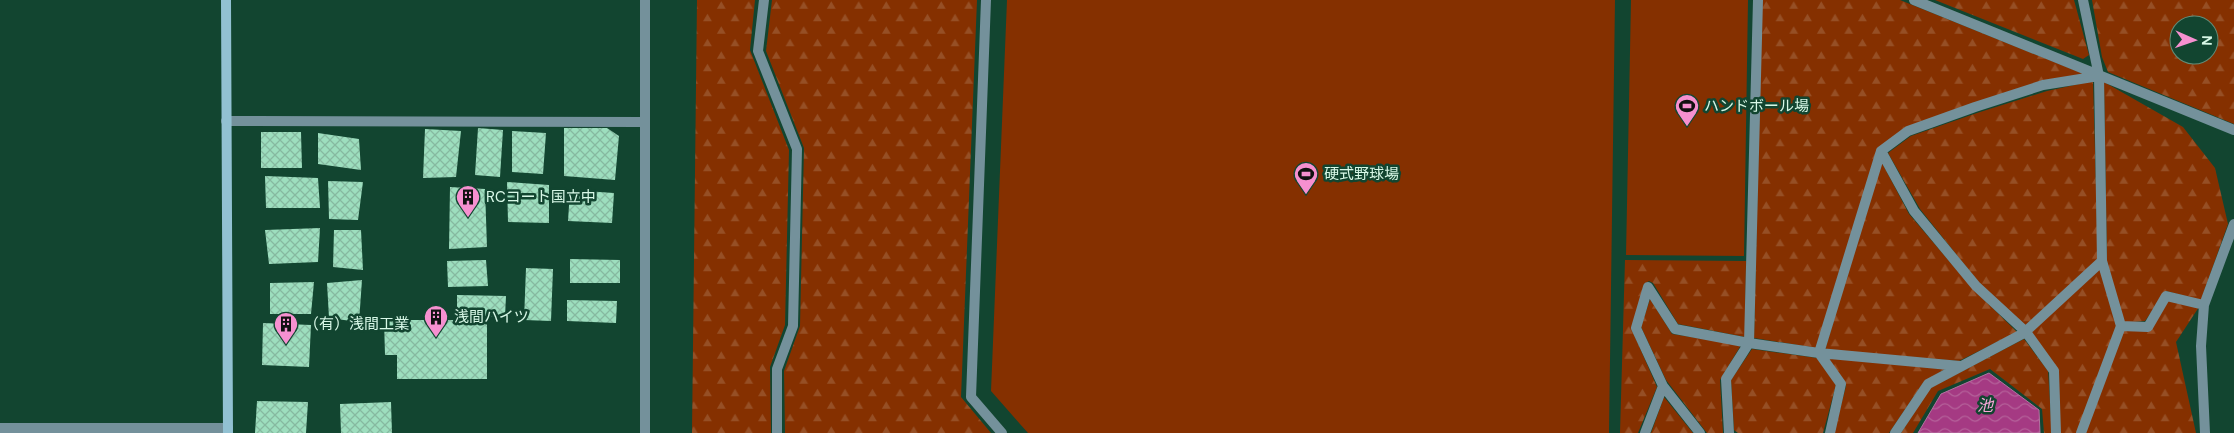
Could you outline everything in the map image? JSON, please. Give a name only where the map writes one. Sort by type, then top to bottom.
[{"type":"street","points":[[0,428],[228,430],[226,0]]},
{"type":"street","points":[[645,0],[646,433]]},
{"type":"street","points":[[764,0],[758,51],[797,148],[793,326],[776,369],[777,433]]},
{"type":"street","points":[[986,0],[971,397],[1002,433]]},
{"type":"street","points":[[1729,433],[1726,379],[1749,343],[1758,0]]},
{"type":"street","points":[[1914,0],[2234,130]]},
{"type":"street","points":[[2081,433],[2121,326],[2102,261],[2099,76],[2082,0]]},
{"type":"street","points":[[1818,353],[1881,151],[1908,131],[1967,110],[2044,85],[2099,76]]},
{"type":"street","points":[[226,121],[645,122]]},
{"type":"street","points":[[1881,151],[1914,211],[1976,286],[2024,333],[2054,371],[2056,433]]},
{"type":"street","points":[[2205,433],[2201,346],[2204,305],[2234,224]]},
{"type":"street","points":[[1895,433],[1928,384],[2024,333],[2102,261]]},
{"type":"street","points":[[1700,433],[1662,386],[1636,328],[1648,287],[1675,329],[1749,343],[1818,353],[1960,366]]},
{"type":"street","points":[[2121,326],[2148,327],[2166,296],[2204,305]]},
{"type":"street","points":[[1818,353],[1841,384],[1830,433]]},
{"type":"street","points":[[1645,433],[1662,386]]},
{"type":"green space","points":[[697,0],[755,0],[750,50],[789,150],[785,325],[770,367],[771,433],[692,433]]},
{"type":"green space","points":[[772,0],[977,0],[961,397],[991,433],[785,433],[784,371],[800,326],[804,148],[766,51]]},
{"type":"green space","name":"硬式野球場","points":[[1007,0],[1615,0],[1609,433],[1028,433],[991,391]]},
{"type":"green space","name":"ハンドボール場","points":[[1631,0],[1748,0],[1744,256],[1626,255]]},
{"type":"green space","points":[[1762,0],[1900,0],[2084,74],[2041,81],[1877,149],[1816,348],[1754,338]]},
{"type":"green space","points":[[1935,0],[2074,0],[2089,55],[2083,59]]},
{"type":"green space","points":[[2092,0],[2234,0],[2234,124],[2108,72],[2102,57]]},
{"type":"green space","points":[[2093,81],[2098,259],[2025,326],[1980,284],[1920,209],[1888,153],[1911,136],[2047,91]]},
{"type":"green space","points":[[2104,82],[2183,127],[2215,168],[2228,224],[2201,300],[2166,291],[2145,321],[2124,323],[2107,262]]},
{"type":"green space","points":[[1881,161],[1909,214],[1973,289],[2017,332],[1959,361],[1825,350]]},
{"type":"green space","points":[[1625,260],[1746,261],[1745,337],[1678,324],[1653,283],[1649,281],[1644,284],[1632,330],[1657,387],[1638,433],[1620,433]]},
{"type":"green space","points":[[2101,267],[2118,326],[2079,433],[2060,433],[2056,370],[2029,333]]},
{"type":"green space","points":[[1650,299],[1672,334],[1741,345],[1720,380],[1723,433],[1707,433],[1666,380],[1641,327]]},
{"type":"green space","points":[[2167,300],[2199,307],[2176,342],[2196,433],[2083,433],[2123,330],[2151,330]]},
{"type":"green space","points":[[2024,339],[2048,371],[2052,433],[2044,433],[2042,409],[1990,369],[1938,391],[1913,433],[1901,433],[1930,388]]},
{"type":"green space","points":[[1752,349],[1817,358],[1836,385],[1823,433],[1738,433],[1734,430],[1731,380]]},
{"type":"green space","points":[[1828,358],[1945,369],[1923,383],[1889,433],[1834,433],[1846,386]]},
{"type":"green space","points":[[1664,397],[1693,433],[1651,433]]},
{"type":"water","name":"池","points":[[1989,373],[2039,410],[2040,433],[1918,433],[1941,394]]},
{"type":"building","points":[[478,128],[503,130],[500,177],[475,175]]},
{"type":"building","points":[[564,128],[607,128],[619,136],[615,180],[564,176]]},
{"type":"building","points":[[425,129],[461,131],[456,177],[423,178]]},
{"type":"building","points":[[512,131],[546,133],[543,174],[512,172]]},
{"type":"building","points":[[261,132],[301,132],[302,168],[261,168]]},
{"type":"building","points":[[318,133],[359,139],[361,170],[318,164]]},
{"type":"building","points":[[265,176],[318,178],[320,208],[266,208]]},
{"type":"building","points":[[328,181],[363,182],[358,220],[329,219]]},
{"type":"building","points":[[507,182],[549,185],[549,223],[508,222]]},
{"type":"building","name":"RCコート国立中","points":[[450,187],[485,189],[487,247],[449,249]]},
{"type":"building","points":[[570,190],[614,193],[612,223],[568,221]]},
{"type":"building","points":[[320,228],[318,262],[269,264],[265,230]]},
{"type":"building","points":[[334,230],[361,230],[363,270],[333,267]]},
{"type":"building","points":[[570,259],[620,260],[620,283],[570,283]]},
{"type":"building","points":[[486,260],[488,286],[448,287],[447,261]]},
{"type":"building","points":[[526,268],[553,269],[551,321],[524,320]]},
{"type":"building","points":[[362,280],[359,322],[329,318],[327,283]]},
{"type":"building","points":[[314,282],[311,314],[270,314],[270,283]]},
{"type":"building","points":[[457,295],[506,296],[505,317],[457,315]]},
{"type":"building","points":[[567,300],[617,301],[616,323],[567,321]]},
{"type":"building","name":"浅間ハイツ","points":[[384,320],[487,320],[487,379],[397,379],[397,355],[385,355]]},
{"type":"building","name":"（有）浅間工業","points":[[263,323],[311,325],[309,367],[262,365]]},
{"type":"building","points":[[257,401],[308,402],[306,433],[255,433]]},
{"type":"building","points":[[391,402],[392,433],[341,433],[340,404]]},
{"type":"place","name":"ハンドボール場","points":[[1687,127]]},
{"type":"place","name":"硬式野球場","points":[[1306,195]]},
{"type":"place","name":"RCコート国立中","points":[[468,218]]},
{"type":"place","name":"浅間ハイツ","points":[[436,338]]},
{"type":"place","name":"（有）浅間工業","points":[[286,345]]}]
